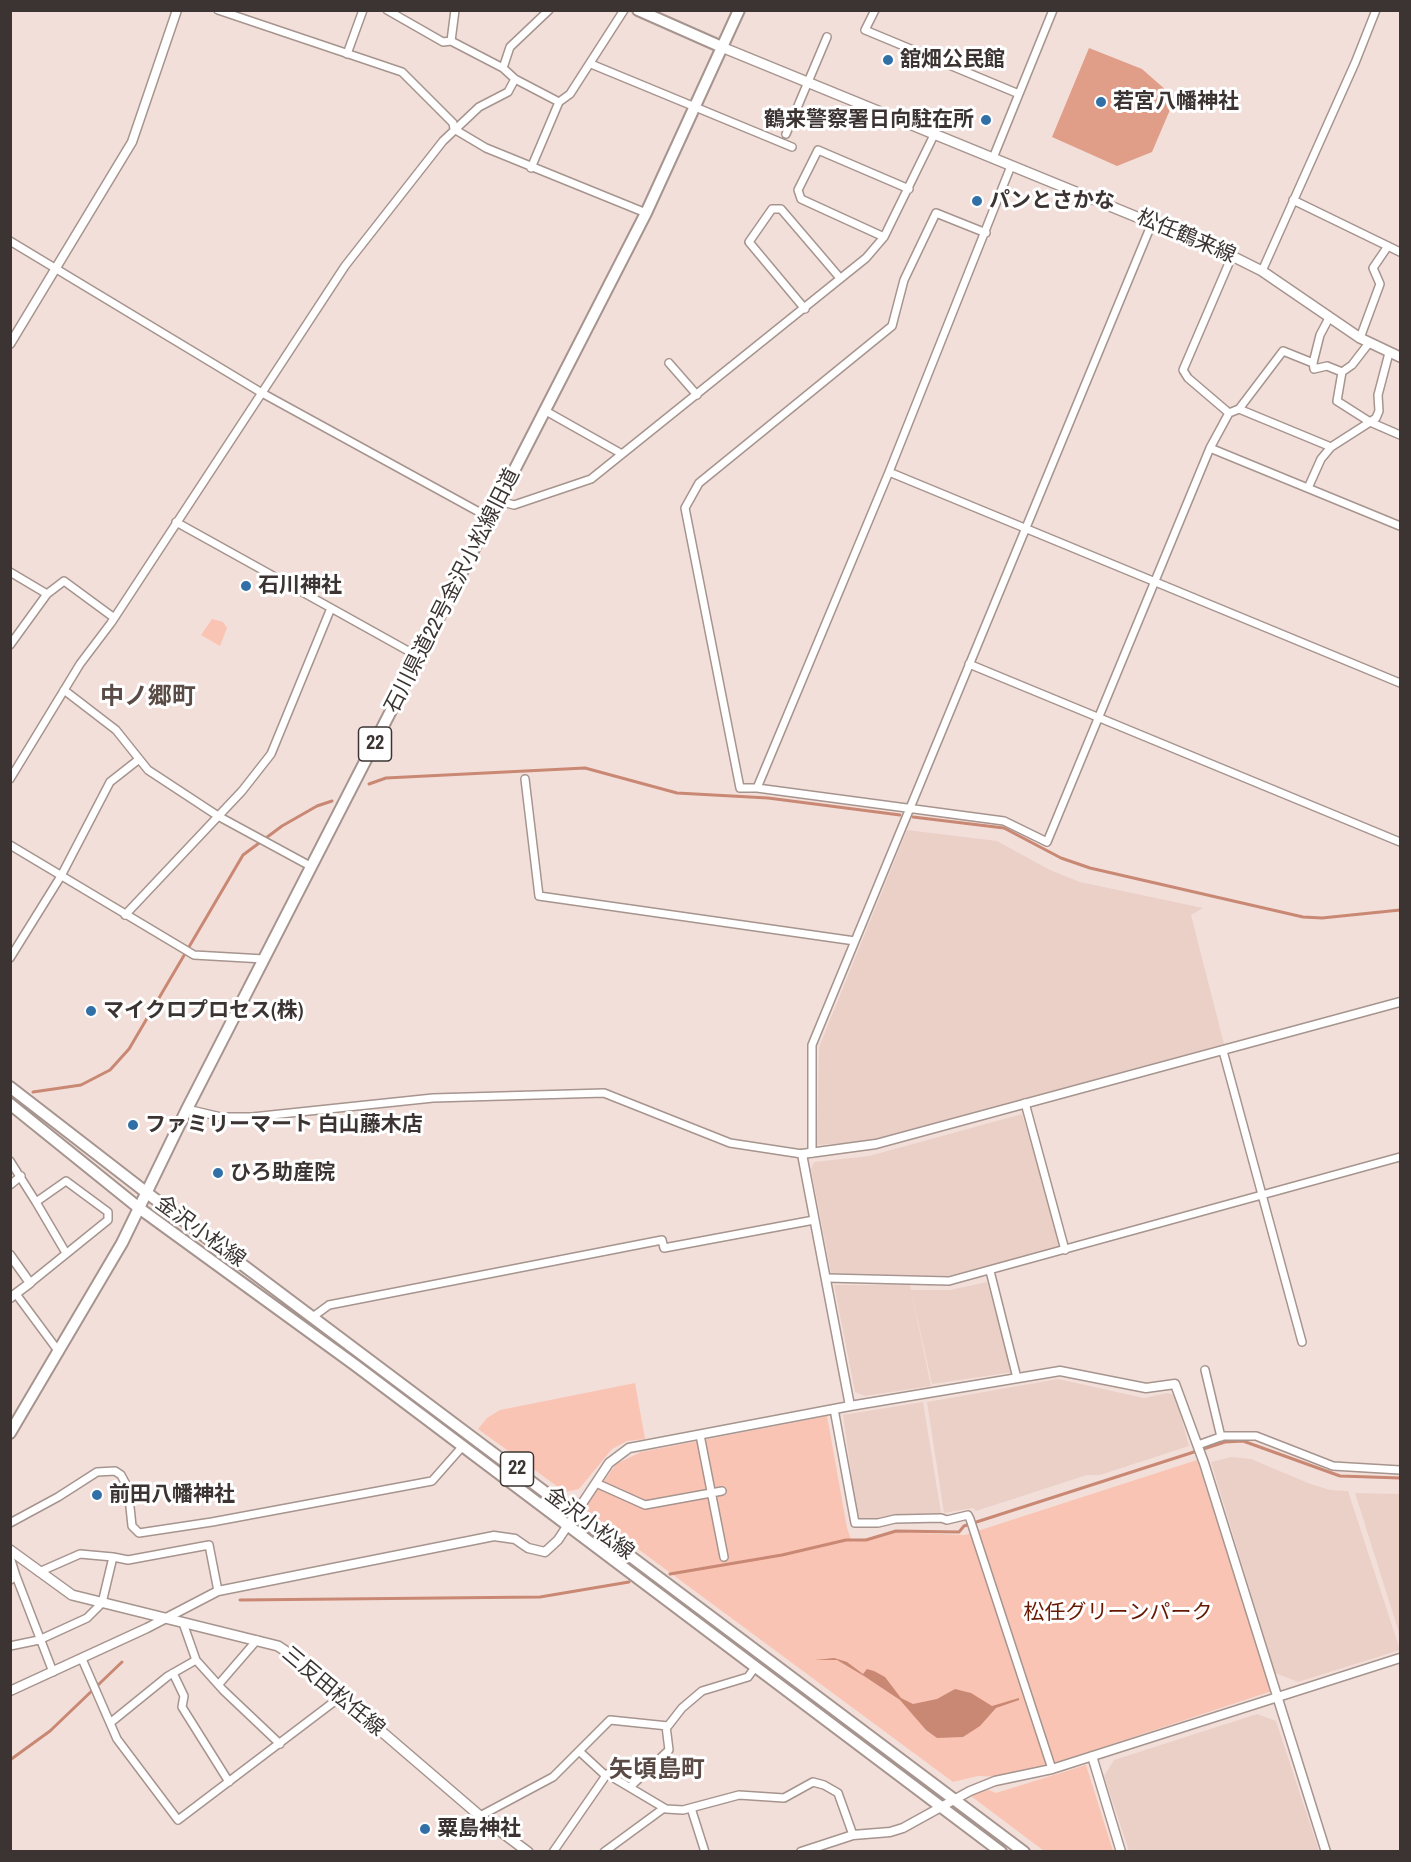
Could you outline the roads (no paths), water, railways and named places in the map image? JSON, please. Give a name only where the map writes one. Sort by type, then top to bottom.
[{"type":"main road","points":[[638,10],[724,48]]},
{"type":"main road","name":"石川県道22号金沢小松線旧道","points":[[10,1433],[59,1353],[139,1209],[264,959],[646,213],[724,48],[739,10]]},
{"type":"main road","name":"松任鶴来線","points":[[724,48],[1232,256],[1262,271],[1360,338],[1401,357]]},
{"type":"main road","name":"金沢小松線","points":[[10,1087],[147,1193],[314,1316],[1024,1851]]},
{"type":"main road","name":"金沢小松線","points":[[10,1104],[139,1209],[355,1365],[1001,1851]]},
{"type":"main road","name":"三反田松任線","points":[[10,1550],[72,1595],[278,1646],[296,1658],[339,1698],[480,1816],[528,1851]]},
{"type":"street","points":[[10,344],[132,142],[177,10]]},
{"type":"street","points":[[218,10],[402,72],[453,123],[454,129],[486,148],[646,213]]},
{"type":"street","points":[[347,54],[363,10]]},
{"type":"street","points":[[387,10],[443,42],[451,41],[503,68],[515,79],[559,102]]},
{"type":"street","points":[[451,41],[455,10]]},
{"type":"street","points":[[503,68],[510,47],[549,10]]},
{"type":"street","points":[[531,168],[559,102],[570,94],[624,10]]},
{"type":"street","points":[[875,10],[865,30],[1019,94]]},
{"type":"street","points":[[993,158],[1053,10]]},
{"type":"street","points":[[1262,271],[1355,63],[1376,10]]},
{"type":"street","points":[[786,134],[827,37]]},
{"type":"street","points":[[591,64],[792,147]]},
{"type":"street","points":[[10,779],[64,690],[345,266],[454,129],[479,107],[508,92],[515,79]]},
{"type":"street","points":[[499,501],[514,505],[591,479],[866,258],[884,237],[934,135]]},
{"type":"street","points":[[884,237],[801,199],[798,190],[818,150],[909,189]]},
{"type":"street","points":[[757,788],[889,472],[1011,166]]},
{"type":"street","points":[[1293,200],[1401,252]]},
{"type":"street","points":[[805,309],[749,242],[772,209],[781,209],[840,278]]},
{"type":"street","points":[[986,233],[936,213],[904,280],[892,326],[699,483],[685,508],[740,788],[757,788],[911,807],[1004,821],[1047,842],[1210,448],[1229,413],[1239,409],[1283,351],[1313,363]]},
{"type":"street","points":[[812,1153],[812,1045],[1024,527],[1152,223]]},
{"type":"street","points":[[10,241],[262,393],[490,518]]},
{"type":"street","points":[[1360,338],[1380,284],[1373,268],[1388,246]]},
{"type":"street","points":[[1229,413],[1188,378],[1183,370],[1232,256]]},
{"type":"street","points":[[1329,318],[1320,335],[1313,363],[1314,369],[1326,366],[1342,372]]},
{"type":"street","points":[[1369,343],[1352,365],[1342,372],[1337,400],[1370,422],[1401,435]]},
{"type":"street","points":[[1308,488],[1321,459],[1331,447],[1376,418],[1379,411],[1378,395],[1389,353]]},
{"type":"street","points":[[669,363],[697,395]]},
{"type":"street","points":[[1239,409],[1331,447]]},
{"type":"street","points":[[544,410],[622,454]]},
{"type":"street","points":[[1210,448],[1401,526]]},
{"type":"street","points":[[889,472],[1401,684]]},
{"type":"street","points":[[176,522],[419,657]]},
{"type":"street","points":[[10,572],[48,594]]},
{"type":"street","points":[[10,645],[48,594],[64,581],[113,618]]},
{"type":"street","points":[[125,915],[242,791],[271,754],[331,608]]},
{"type":"street","points":[[969,664],[1401,842]]},
{"type":"street","points":[[64,690],[116,730],[148,770],[218,816],[312,867]]},
{"type":"street","points":[[10,958],[61,876],[110,782],[138,760]]},
{"type":"street","points":[[525,779],[539,896],[855,941]]},
{"type":"street","points":[[10,845],[194,955],[264,959]]},
{"type":"street","points":[[188,1109],[221,1117],[252,1118],[433,1098],[604,1093],[730,1143],[802,1154],[876,1144],[1401,1002]]},
{"type":"street","points":[[1223,1051],[1302,1342]]},
{"type":"street","points":[[1025,1103],[1065,1250]]},
{"type":"street","points":[[802,1154],[850,1406]]},
{"type":"street","points":[[827,1278],[949,1281],[1401,1157]]},
{"type":"street","points":[[10,1161],[66,1253]]},
{"type":"street","points":[[10,1185],[21,1176]]},
{"type":"street","points":[[36,1202],[66,1181],[108,1212],[108,1220],[13,1296],[59,1353]]},
{"type":"street","points":[[314,1316],[329,1305],[662,1240],[664,1248],[814,1220]]},
{"type":"street","points":[[10,1255],[30,1283]]},
{"type":"street","points":[[990,1271],[1017,1378]]},
{"type":"street","points":[[1205,1370],[1221,1437]]},
{"type":"street","points":[[10,1691],[82,1659],[218,1591],[494,1536],[514,1539],[528,1548],[545,1552],[568,1525],[609,1463],[629,1448],[850,1406],[1060,1371],[1146,1388],[1175,1384],[1199,1450],[1326,1851]]},
{"type":"street","points":[[834,1410],[855,1523],[878,1523],[895,1519],[913,1521],[941,1518],[947,1520],[968,1515],[1052,1769]]},
{"type":"street","points":[[700,1435],[724,1557]]},
{"type":"street","points":[[1199,1450],[1221,1437],[1256,1436],[1333,1466],[1401,1470]]},
{"type":"street","points":[[10,1523],[58,1497],[96,1472],[115,1471],[121,1475],[128,1488],[132,1526],[139,1533],[212,1522],[432,1480],[462,1447]]},
{"type":"street","points":[[596,1483],[645,1505],[722,1491]]},
{"type":"street","points":[[39,1572],[80,1554],[128,1560],[209,1545],[218,1591]]},
{"type":"street","points":[[10,1557],[13,1578],[53,1672]]},
{"type":"street","points":[[10,1646],[39,1640],[87,1618],[102,1603],[113,1557]]},
{"type":"street","points":[[183,1623],[196,1660],[280,1744]]},
{"type":"street","points":[[219,1684],[257,1640]]},
{"type":"street","points":[[801,1851],[853,1835],[890,1832],[903,1828],[942,1806],[995,1781],[1052,1769],[1401,1658]]},
{"type":"street","points":[[82,1659],[117,1739],[178,1820],[339,1698]]},
{"type":"street","points":[[110,1723],[173,1673],[196,1660]]},
{"type":"street","points":[[666,1726],[702,1691],[748,1677],[756,1666]]},
{"type":"street","points":[[173,1673],[184,1696],[182,1707],[229,1782]]},
{"type":"street","points":[[480,1816],[553,1777],[610,1720],[666,1726]]},
{"type":"street","points":[[630,1787],[669,1750],[666,1726]]},
{"type":"street","points":[[579,1751],[606,1776],[608,1774],[664,1808],[683,1810],[739,1795],[784,1798],[813,1782],[838,1793],[853,1835]]},
{"type":"street","points":[[1092,1756],[1121,1851]]},
{"type":"street","points":[[553,1851],[606,1776]]},
{"type":"street","points":[[604,1851],[664,1808]]},
{"type":"street","points":[[691,1808],[705,1851]]},
{"type":"waterway","points":[[369,784],[386,778],[585,768],[677,793],[768,798],[900,815]]},
{"type":"waterway","points":[[33,1092],[81,1085],[110,1070],[129,1049],[243,855],[282,826],[317,806],[332,801]]},
{"type":"waterway","points":[[913,817],[1004,828],[1061,858],[1090,868],[1303,917],[1322,918],[1400,910]]},
{"type":"waterway","points":[[670,1574],[782,1555],[846,1540],[866,1540],[896,1531],[959,1532],[964,1526],[1225,1442],[1243,1441],[1340,1476],[1400,1478]]},
{"type":"waterway","points":[[240,1600],[540,1597],[629,1582]]},
{"type":"waterway","points":[[10,1760],[50,1731],[122,1662]]},
{"type":"place","name":"舘畑公民館","points":[[888,60]]},
{"type":"place","name":"若宮八幡神社","points":[[1101,102]]},
{"type":"place","name":"鶴来警察署日向駐在所","points":[[986,120]]},
{"type":"place","name":"パンとさかな","points":[[977,201]]},
{"type":"place","name":"石川神社","points":[[246,586]]},
{"type":"place","name":"マイクロプロセス(株)","points":[[91,1011]]},
{"type":"place","name":"ファミリーマート 白山藤木店","points":[[133,1125]]},
{"type":"place","name":"ひろ助産院","points":[[218,1173]]},
{"type":"place","name":"前田八幡神社","points":[[97,1495]]},
{"type":"place","name":"粟島神社","points":[[425,1829]]},
{"type":"district","name":"中ノ郷町","points":[[148,698]]},
{"type":"district","name":"矢頃島町","points":[[657,1771]]},
{"type":"park label","name":"松任グリーンパーク","points":[[1118,1613]]}]
